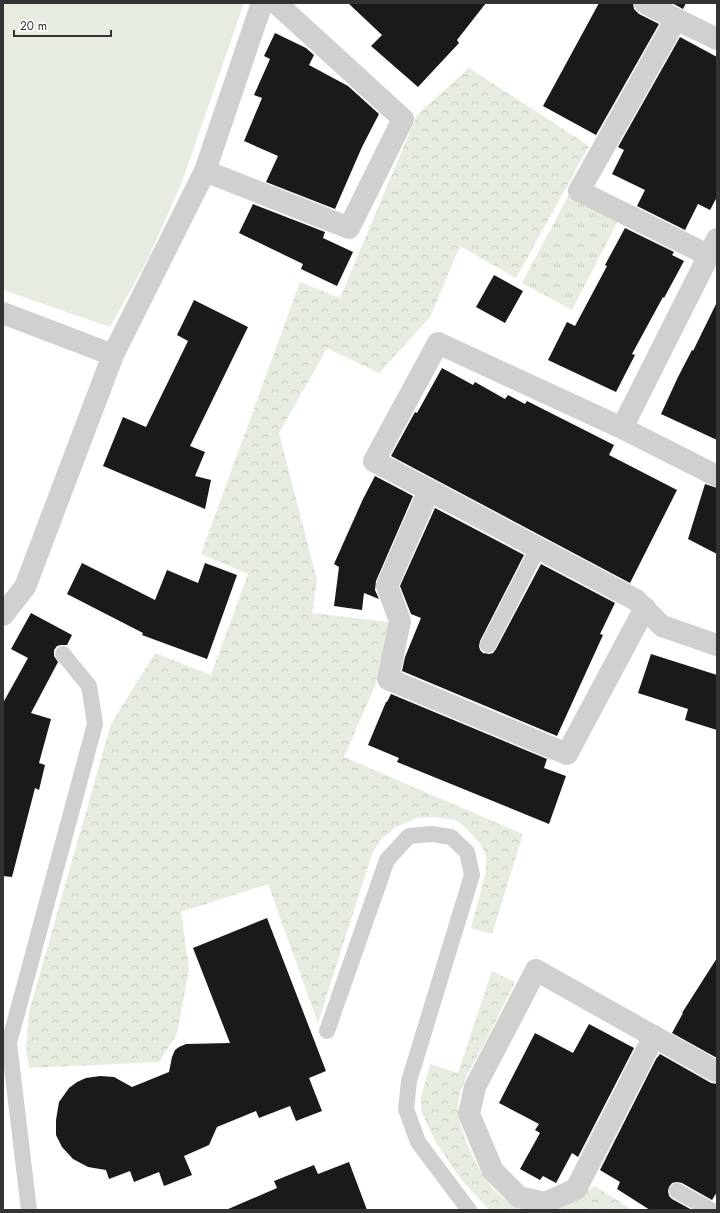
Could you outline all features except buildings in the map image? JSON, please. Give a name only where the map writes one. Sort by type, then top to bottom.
[{"type":"street","points":[[3,615],[26,587],[113,355],[205,171],[262,3]]},
{"type":"street","points":[[205,171],[349,228],[403,119],[276,3]]},
{"type":"street","points":[[645,3],[717,39]]},
{"type":"street","points":[[622,428],[713,247],[579,190],[676,19]]},
{"type":"street","points":[[3,313],[113,355]]},
{"type":"street","points":[[717,476],[622,428],[438,343],[374,461],[636,600],[662,626],[717,646]]},
{"type":"street","points":[[429,490],[387,586],[400,621],[388,679],[568,754],[645,608]]},
{"type":"street","points":[[654,1036],[576,1189],[545,1203],[519,1197],[493,1171],[469,1114],[475,1087],[536,970],[654,1036],[717,1072]]},
{"type":"lane","points":[[488,645],[538,548]]},
{"type":"lane","points":[[29,1210],[9,1042],[95,724],[89,686],[63,654]]},
{"type":"lane","points":[[328,1031],[387,860],[409,836],[432,834],[451,837],[467,852],[472,875],[409,1081],[406,1109],[418,1142],[469,1210]]},
{"type":"lane","points":[[678,1191],[711,1210]]},
{"type":"green space","points":[[3,3],[244,3],[182,182],[148,259],[110,327],[3,290]]},
{"type":"green space","points":[[469,68],[589,146],[516,278],[460,246],[430,317],[379,373],[327,348],[279,433],[317,580],[312,613],[389,622],[375,686],[344,757],[523,834],[492,934],[471,928],[486,872],[486,856],[481,845],[465,827],[455,820],[434,817],[417,818],[396,827],[382,838],[372,854],[318,1023],[268,884],[181,912],[189,969],[177,1034],[159,1062],[29,1068],[26,1050],[29,1012],[111,724],[155,653],[211,675],[248,574],[201,554],[300,282],[340,298],[417,115]]},
{"type":"green space","points":[[570,193],[619,219],[572,310],[522,283]]},
{"type":"green space","points":[[492,971],[515,982],[467,1075],[460,1095],[458,1113],[468,1146],[486,1180],[502,1197],[524,1210],[489,1210],[460,1178],[435,1141],[421,1111],[421,1097],[430,1064],[458,1073]]},
{"type":"green space","points":[[595,1186],[632,1210],[558,1210]]}]
